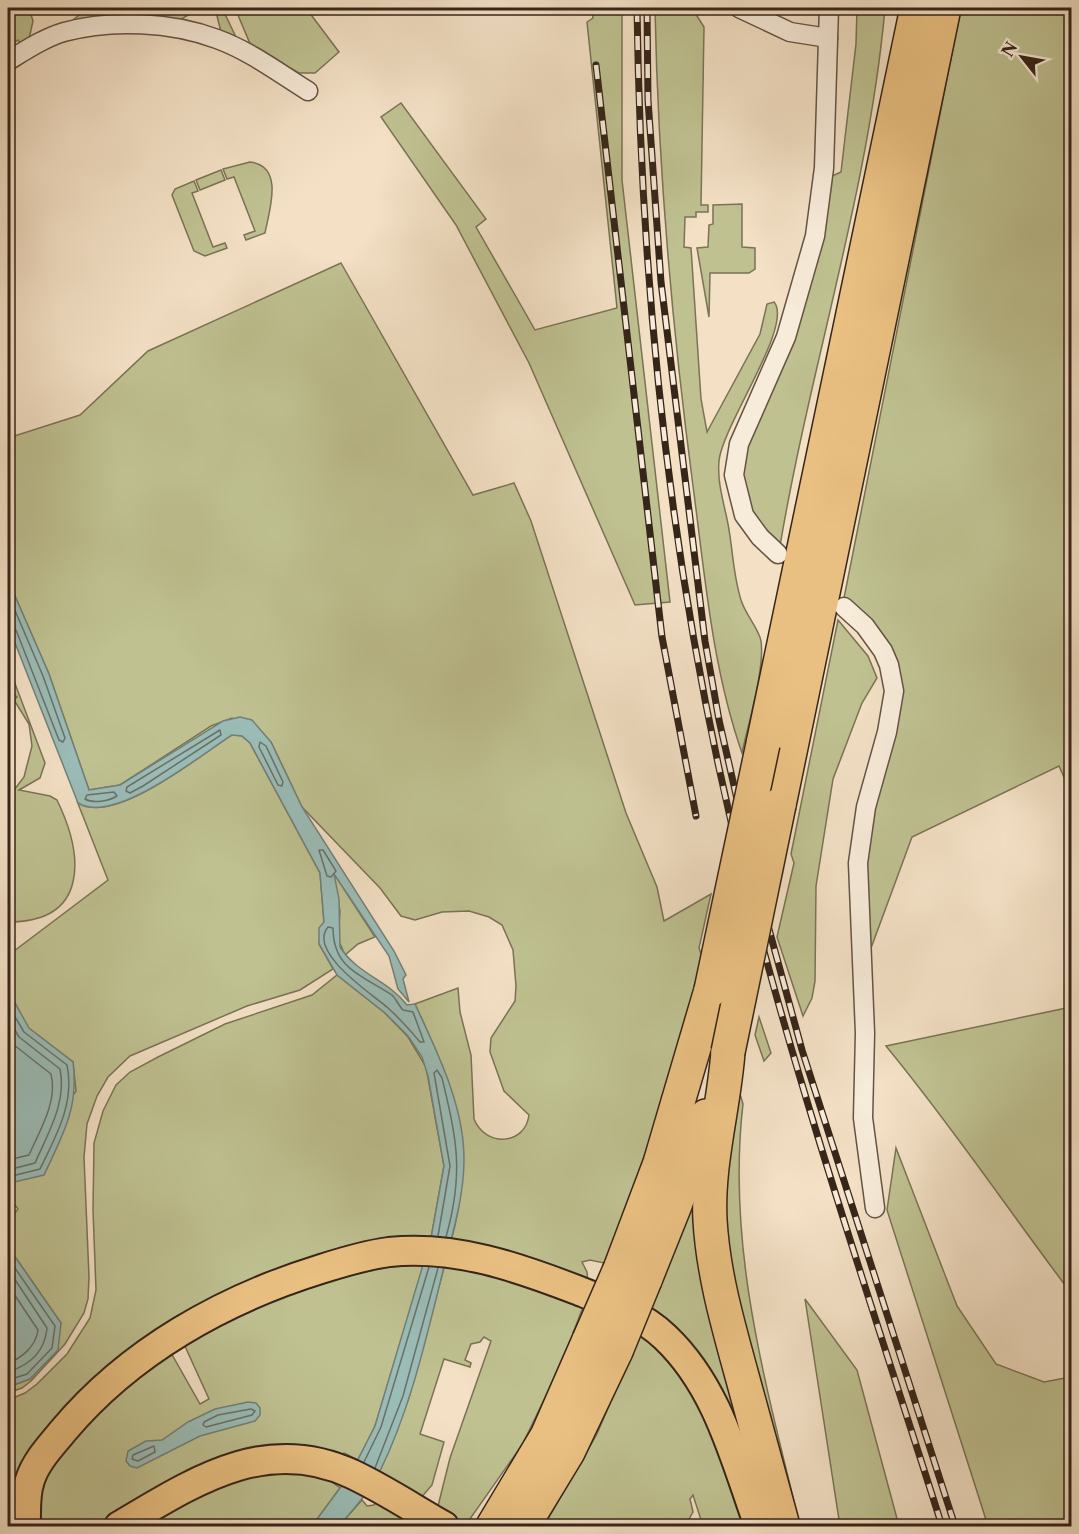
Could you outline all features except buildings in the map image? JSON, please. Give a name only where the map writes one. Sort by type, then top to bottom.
[{"type":"highway","points":[[841,371],[863,205],[885,90],[896,8]]},
{"type":"highway","points":[[505,1523],[568,1452],[603,1345],[632,1275],[660,1163],[711,990],[916,8]]},
{"type":"highway","points":[[632,1275],[675,1205],[728,1052],[944,8]]},
{"type":"highway","points":[[728,1052],[725,1096],[711,1176],[712,1247],[723,1305],[783,1527]]},
{"type":"main road","points":[[21,1522],[29,1482],[40,1461],[90,1402],[158,1346],[219,1310],[293,1278],[365,1256],[409,1251],[451,1252],[513,1266],[609,1303],[655,1328],[686,1359],[712,1401],[759,1527]]},
{"type":"main road","points":[[119,1527],[195,1482],[247,1463],[290,1459],[309,1461],[351,1473],[444,1527]]},
{"type":"street","points":[[739,8],[770,16],[790,32],[828,38]]},
{"type":"street","points":[[778,554],[760,537],[744,515],[736,491],[736,458],[752,411],[786,337],[815,236],[824,168],[829,8]]},
{"type":"street","points":[[8,61],[48,38],[83,28],[124,25],[175,28],[206,35],[239,48],[308,91]]},
{"type":"street","points":[[843,607],[865,626],[883,651],[889,664],[894,691],[887,732],[866,807],[858,863],[865,1033],[863,1118],[875,1208]]},
{"type":"green space","points":[[8,8],[29,8],[33,21],[29,39],[21,44],[18,40],[8,47]]},
{"type":"green space","points":[[88,8],[193,8],[190,14],[180,20],[68,24]]},
{"type":"green space","points":[[215,8],[222,8],[235,35],[233,37],[221,32]]},
{"type":"green space","points":[[235,8],[306,8],[339,52],[315,73],[299,73],[251,46]]},
{"type":"green space","points":[[592,8],[622,8],[622,180],[670,602],[635,605],[529,363],[456,225],[381,117],[401,103],[486,219],[476,227],[535,330],[617,308],[587,22],[593,18]]},
{"type":"green space","points":[[655,8],[692,8],[704,27],[701,205],[708,205],[708,212],[696,212],[696,217],[685,217],[684,247],[691,248],[701,399],[707,432],[760,334],[767,304],[774,302],[778,314],[766,353],[723,445],[719,461],[720,485],[738,591],[758,632],[762,653],[742,753],[723,688],[716,654],[685,426],[663,188]]},
{"type":"green space","points":[[857,8],[885,8],[877,76],[853,211],[792,479],[780,546],[762,527],[745,502],[742,461],[817,258],[832,176],[841,172],[856,44]]},
{"type":"green space","points":[[961,8],[1071,8],[1071,793],[1059,766],[912,837],[871,948],[867,947],[866,863],[876,794],[900,713],[902,695],[892,650],[883,636],[845,602],[844,598]]},
{"type":"green space","points":[[250,162],[261,165],[268,172],[272,191],[265,233],[246,240],[244,235],[255,231],[234,177],[227,179],[223,169]]},
{"type":"green space","points":[[221,170],[225,180],[200,190],[196,180]]},
{"type":"green space","points":[[194,181],[198,191],[192,193],[213,247],[225,243],[227,248],[205,256],[194,251],[172,195],[175,189]]},
{"type":"green space","points":[[742,204],[742,247],[755,248],[755,269],[749,273],[710,273],[709,317],[697,248],[708,247],[709,225],[713,224],[713,205]]},
{"type":"green space","points":[[341,263],[473,495],[514,483],[531,521],[626,813],[657,887],[664,921],[711,894],[699,948],[702,957],[659,1112],[604,1263],[590,1260],[582,1262],[587,1272],[588,1282],[450,1245],[462,1178],[462,1149],[458,1121],[442,1066],[415,1004],[458,988],[460,1012],[471,1055],[474,1119],[479,1128],[495,1138],[504,1139],[520,1133],[529,1115],[504,1091],[490,1052],[491,1038],[515,1001],[513,950],[502,925],[489,917],[469,911],[442,912],[415,920],[401,916],[380,888],[302,807],[271,742],[232,718],[211,726],[120,785],[89,790],[49,674],[8,580],[8,438],[80,415],[148,351]]},
{"type":"green space","points":[[838,620],[868,656],[877,678],[862,703],[833,779],[816,886],[815,981],[812,998],[803,1016],[777,937],[794,863],[791,854]]},
{"type":"green space","points":[[8,665],[45,763],[40,778],[19,790],[50,796],[57,800],[66,821],[75,863],[73,882],[66,898],[54,911],[34,919],[8,922],[8,798],[24,777],[32,746],[29,724],[14,700],[17,697],[8,688]]},
{"type":"green space","points":[[232,734],[242,736],[250,743],[320,873],[324,923],[319,944],[333,969],[300,990],[247,1006],[130,1056],[108,1077],[97,1096],[87,1124],[84,1157],[89,1277],[88,1299],[84,1313],[65,1344],[31,1381],[22,1388],[8,1393],[8,1387],[30,1379],[61,1323],[11,1251],[8,1253],[8,1222],[18,1209],[8,1196],[8,1180],[10,1183],[76,1091],[73,1062],[28,1028],[15,1003],[8,997],[8,952],[10,954],[108,880],[77,801],[92,807],[111,806],[132,798],[179,772]]},
{"type":"green space","points":[[333,872],[375,937],[358,944],[345,955],[338,939],[340,911]]},
{"type":"green space","points":[[337,975],[385,1013],[408,1037],[426,1067],[444,1166],[431,1238],[406,1245],[134,1357],[17,1507],[8,1503],[8,1400],[25,1393],[37,1384],[67,1354],[90,1318],[96,1290],[93,1210],[94,1143],[103,1111],[116,1085],[130,1072],[225,1024],[312,995]]},
{"type":"green space","points":[[1072,1007],[1071,1293],[886,1046]]},
{"type":"green space","points":[[759,1017],[771,1053],[764,1061],[755,1035]]},
{"type":"green space","points":[[740,1094],[743,1104],[739,1158],[740,1212],[745,1265],[763,1370],[800,1526],[795,1526],[739,1315],[723,1226],[731,1138]]},
{"type":"green space","points":[[896,1148],[957,1306],[996,1364],[1044,1382],[1071,1377],[1071,1526],[988,1526],[887,1210]]},
{"type":"green space","points":[[697,1196],[771,1510],[648,1312]]},
{"type":"green space","points":[[424,1264],[375,1426],[358,1460],[344,1453],[343,1455],[313,1447],[286,1444],[262,1445],[239,1450],[195,1469],[104,1525],[87,1528],[49,1526],[41,1518],[35,1502],[49,1469],[59,1456],[111,1400],[171,1353],[200,1404],[209,1399],[184,1344],[241,1314],[330,1280],[392,1267]]},
{"type":"green space","points":[[445,1264],[487,1271],[583,1307],[573,1333],[576,1334],[522,1445],[465,1526],[438,1506],[450,1458],[491,1341],[484,1337],[480,1342],[471,1344],[465,1360],[471,1363],[470,1367],[444,1359],[420,1434],[444,1442],[432,1485],[420,1499],[379,1473],[409,1398]]},
{"type":"green space","points":[[805,1299],[857,1370],[899,1526],[840,1526]]},
{"type":"green space","points":[[641,1330],[696,1392],[748,1526],[703,1526],[693,1495],[690,1499],[693,1512],[685,1526],[544,1526],[597,1434]]},
{"type":"green space","points":[[283,1465],[329,1480],[340,1488],[312,1526],[137,1526],[210,1484]]},
{"type":"green space","points":[[362,1500],[367,1506],[374,1505],[376,1502],[422,1526],[339,1526]]},
{"type":"water","points":[[8,580],[49,674],[89,790],[120,785],[223,721],[240,717],[252,720],[271,742],[302,807],[394,951],[406,975],[403,979],[409,1002],[398,989],[389,956],[334,874],[339,899],[340,947],[355,964],[400,997],[407,1005],[415,1004],[448,1079],[463,1139],[464,1159],[462,1187],[454,1227],[424,1345],[401,1422],[376,1479],[339,1526],[312,1526],[351,1473],[375,1426],[431,1238],[444,1166],[428,1076],[422,1057],[408,1036],[385,1013],[337,975],[319,944],[319,928],[324,922],[320,873],[250,743],[242,736],[232,735],[180,771],[135,797],[113,805],[94,807],[78,803],[8,625]]},
{"type":"water","points":[[8,997],[15,1003],[29,1028],[73,1062],[74,1078],[74,1093],[68,1120],[44,1175],[10,1183],[8,1180]]},
{"type":"water","points":[[11,1251],[61,1323],[58,1350],[30,1379],[8,1387],[8,1253]]},
{"type":"water","points":[[248,1402],[256,1403],[260,1408],[260,1415],[255,1421],[200,1436],[137,1468],[130,1466],[126,1461],[128,1451],[146,1441],[162,1440],[188,1422],[215,1409]]},
{"type":"railway","points":[[637,8],[646,230],[654,342],[666,452],[681,563],[722,783],[748,891],[792,1051],[840,1210],[942,1526]]},
{"type":"railway","points":[[647,8],[648,100],[661,282],[705,641],[719,720],[755,878],[802,1050],[955,1526]]},
{"type":"railway","points":[[596,65],[662,637],[696,816]]}]
